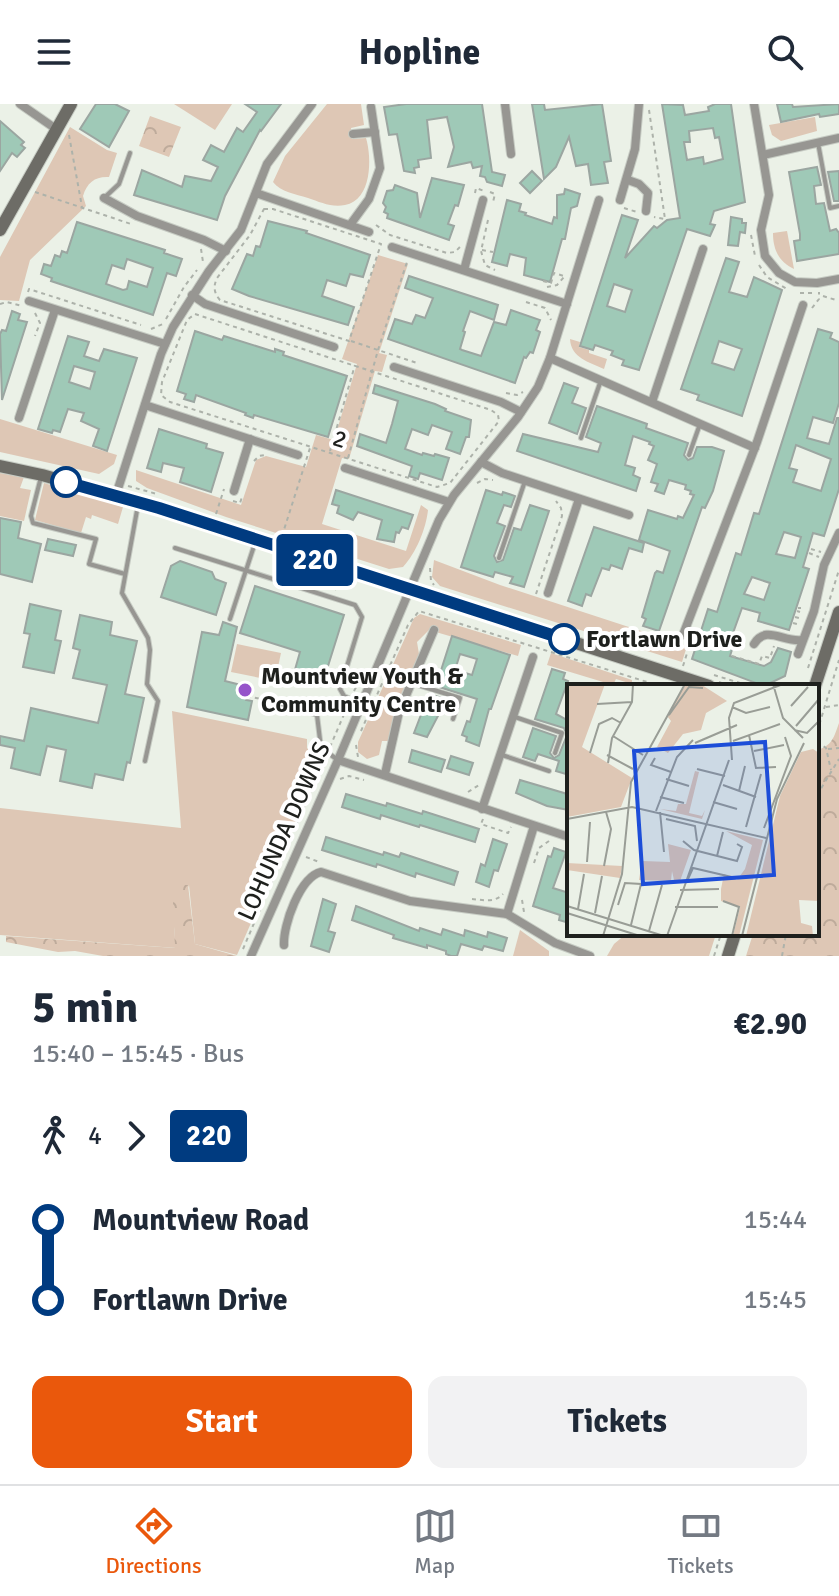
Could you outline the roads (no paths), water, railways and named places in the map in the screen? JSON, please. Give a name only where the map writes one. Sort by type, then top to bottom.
[{"type":"street","points":[[20,104],[57,127]]},
{"type":"street","points":[[0,230],[71,104]]},
{"type":"street","points":[[505,104],[511,154]]},
{"type":"street","points":[[620,200],[628,180],[639,131],[639,104]]},
{"type":"street","points":[[754,104],[769,195],[761,233],[765,256],[774,270],[789,280],[805,284],[839,279]]},
{"type":"street","points":[[350,225],[369,199],[379,175],[381,163],[371,107]]},
{"type":"street","points":[[116,495],[165,344],[192,295],[245,221],[270,159],[309,108]]},
{"type":"street","points":[[353,134],[375,132]]},
{"type":"street","points":[[763,155],[839,138]]},
{"type":"street","points":[[628,180],[639,184],[648,193],[646,211]]},
{"type":"street","points":[[256,193],[369,232]]},
{"type":"street","points":[[464,270],[479,197]]},
{"type":"street","points":[[104,198],[137,216],[226,251]]},
{"type":"street","name":"LOHUNDA DOWNS","points":[[251,956],[449,502],[538,387],[550,358],[599,200]]},
{"type":"street","points":[[390,246],[567,304]]},
{"type":"street","points":[[652,402],[703,249]]},
{"type":"street","points":[[192,295],[205,304],[334,347]]},
{"type":"street","points":[[28,305],[55,310],[165,344]]},
{"type":"street","points":[[683,635],[807,307]]},
{"type":"street","points":[[19,418],[55,310]]},
{"type":"street","points":[[550,358],[755,448]]},
{"type":"street","points":[[394,367],[501,402],[521,412]]},
{"type":"street","points":[[145,405],[298,455]]},
{"type":"street","points":[[234,490],[250,439]]},
{"type":"street","points":[[481,462],[525,481],[629,515]]},
{"type":"street","points":[[347,463],[449,502]]},
{"type":"street","points":[[0,466],[139,502],[703,684]]},
{"type":"street","points":[[548,593],[579,499]]},
{"type":"street","points":[[798,654],[802,640],[808,633],[824,565],[839,533]]},
{"type":"street","points":[[816,684],[839,612]]},
{"type":"street","points":[[385,774],[399,712],[434,630]]},
{"type":"street","points":[[754,644],[758,637],[765,634],[802,640]]},
{"type":"street","points":[[417,641],[428,645]]},
{"type":"street","points":[[480,812],[533,657]]},
{"type":"street","points":[[338,760],[385,774],[480,812],[567,836]]},
{"type":"street","points":[[507,914],[534,826]]},
{"type":"street","points":[[284,945],[285,929],[304,885],[321,872],[410,901],[507,914],[555,943],[590,956]]},
{"type":"street","points":[[728,956],[734,936]]},
{"type":"lane","points":[[818,143],[830,208],[839,206]]},
{"type":"lane","points":[[104,198],[119,184],[130,153]]},
{"type":"lane","points":[[581,438],[601,380]]},
{"type":"lane","points":[[689,455],[700,424]]},
{"type":"lane","points":[[42,475],[31,516],[33,523],[96,539],[89,564],[125,574]]},
{"type":"lane","points":[[499,558],[525,481]]},
{"type":"lane","points":[[139,502],[122,593],[148,638],[147,684],[158,701],[145,761]]},
{"type":"lane","points":[[230,619],[256,541]]},
{"type":"lane","points":[[175,548],[350,603],[361,611],[360,624],[340,689],[350,700],[361,704]]},
{"type":"lane","points":[[411,683],[460,698],[453,719]]},
{"type":"lane","points":[[273,701],[317,715],[318,742],[338,760]]},
{"type":"lane","points":[[513,716],[562,733],[555,753]]},
{"type":"lane","points":[[500,755],[549,771]]},
{"type":"place","name":"Fortlawn Drive","points":[[564,639]]},
{"type":"place","name":"Mountview Youth & Community Centre","points":[[245,690]]}]
